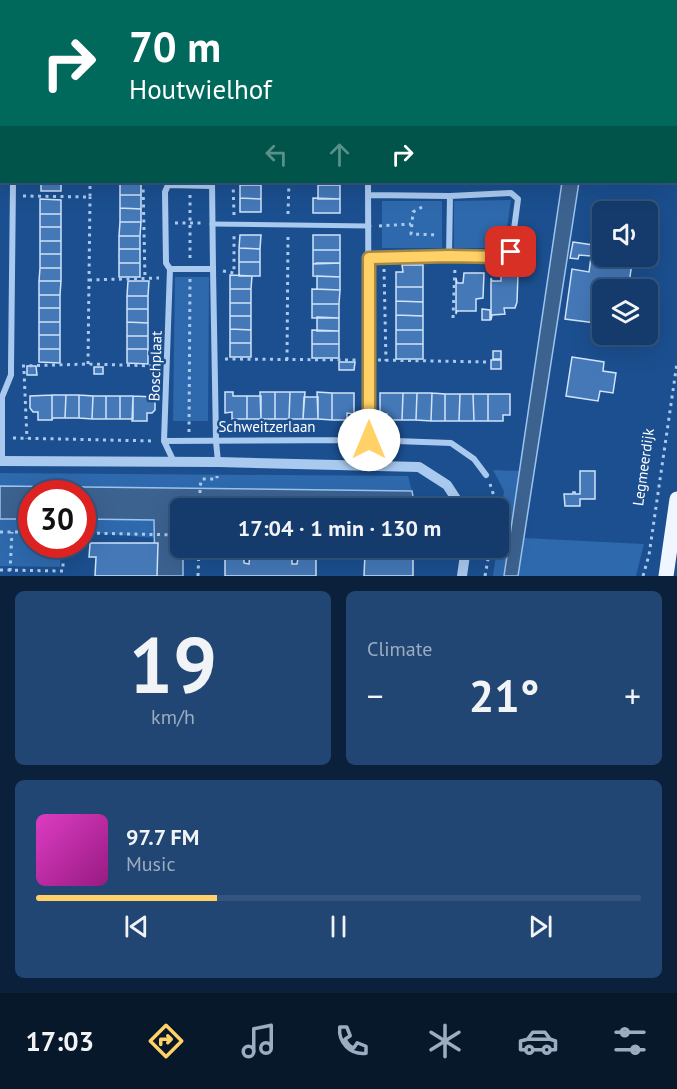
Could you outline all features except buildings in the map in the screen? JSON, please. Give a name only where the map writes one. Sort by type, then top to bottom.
[{"type":"main road","points":[[666,573],[677,499]]},
{"type":"street","points":[[13,183],[11,367],[2,397],[1,461],[218,462],[419,467],[447,485],[455,498]]},
{"type":"street","name":"Boschplaat","points":[[174,462],[164,441],[170,278],[170,269],[166,262],[165,192],[168,183],[212,184],[218,462]]},
{"type":"street","points":[[368,183],[370,465]]},
{"type":"street","points":[[369,195],[450,196],[511,193],[518,199],[511,252],[500,257],[369,258]]},
{"type":"street","points":[[450,196],[449,235],[452,256]]},
{"type":"street","points":[[212,224],[369,226]]},
{"type":"street","points":[[170,269],[213,269]]},
{"type":"street","name":"Schweitzerlaan","points":[[164,441],[369,440],[451,443],[474,459],[486,475]]},
{"type":"street","points":[[462,576],[465,558]]},
{"type":"path","points":[[88,364],[90,183]]},
{"type":"path","points":[[143,183],[145,279]]},
{"type":"path","points":[[213,269],[234,273],[233,183]]},
{"type":"path","points":[[287,360],[289,183]]},
{"type":"path","points":[[188,441],[190,185]]},
{"type":"path","points":[[13,196],[90,197]]},
{"type":"path","points":[[424,196],[423,207],[413,212],[411,234],[449,235]]},
{"type":"path","points":[[369,226],[411,224]]},
{"type":"path","points":[[452,256],[453,318]]},
{"type":"path","points":[[384,258],[386,361]]},
{"type":"path","points":[[89,280],[170,278]]},
{"type":"path","points":[[214,359],[488,362]]},
{"type":"path","name":"Legmeerdijk","points":[[643,576],[649,555],[677,363]]},
{"type":"path","points":[[11,367],[88,364],[167,366]]},
{"type":"path","points":[[24,366],[27,438]]},
{"type":"path","points":[[1,438],[164,441]]},
{"type":"path","points":[[486,475],[495,498]]},
{"type":"path","points":[[200,486],[200,498]]},
{"type":"path","points":[[0,532],[18,532]]},
{"type":"path","points":[[10,571],[12,532]]},
{"type":"path","points":[[96,533],[170,535]]},
{"type":"path","points":[[0,570],[63,571],[63,558]]},
{"type":"path","points":[[198,576],[199,558]]},
{"type":"path","points":[[485,576],[488,558]]},
{"type":"shaded area","points":[[562,183],[579,183],[518,576],[504,576],[507,558],[509,558],[509,542]]},
{"type":"shaded area","points":[[511,200],[504,248],[454,248],[454,201]]},
{"type":"shaded area","points":[[382,201],[442,201],[442,248],[382,248]]},
{"type":"shaded area","points":[[175,277],[209,277],[208,421],[173,421]]},
{"type":"shaded area","points":[[493,470],[520,471],[509,543],[509,498],[503,498],[504,491]]},
{"type":"shaded area","points":[[0,473],[408,476],[412,491],[96,487],[96,480],[18,480],[18,486],[0,486]]},
{"type":"shaded area","points":[[0,486],[18,486],[18,519],[0,519]]},
{"type":"shaded area","points":[[96,487],[412,491],[413,498],[170,498],[170,558],[183,558],[183,576],[155,576],[154,520],[96,519]]},
{"type":"shaded area","points":[[0,519],[18,519],[18,558],[60,558],[60,567],[0,566]]},
{"type":"shaded area","points":[[96,519],[154,520],[154,538],[96,533]]},
{"type":"shaded area","points":[[524,538],[644,544],[636,576],[518,576]]},
{"type":"shaded area","points":[[496,558],[507,558],[504,576],[493,576]]},
{"type":"route","points":[[369,440],[369,258],[500,257],[511,252]]}]
